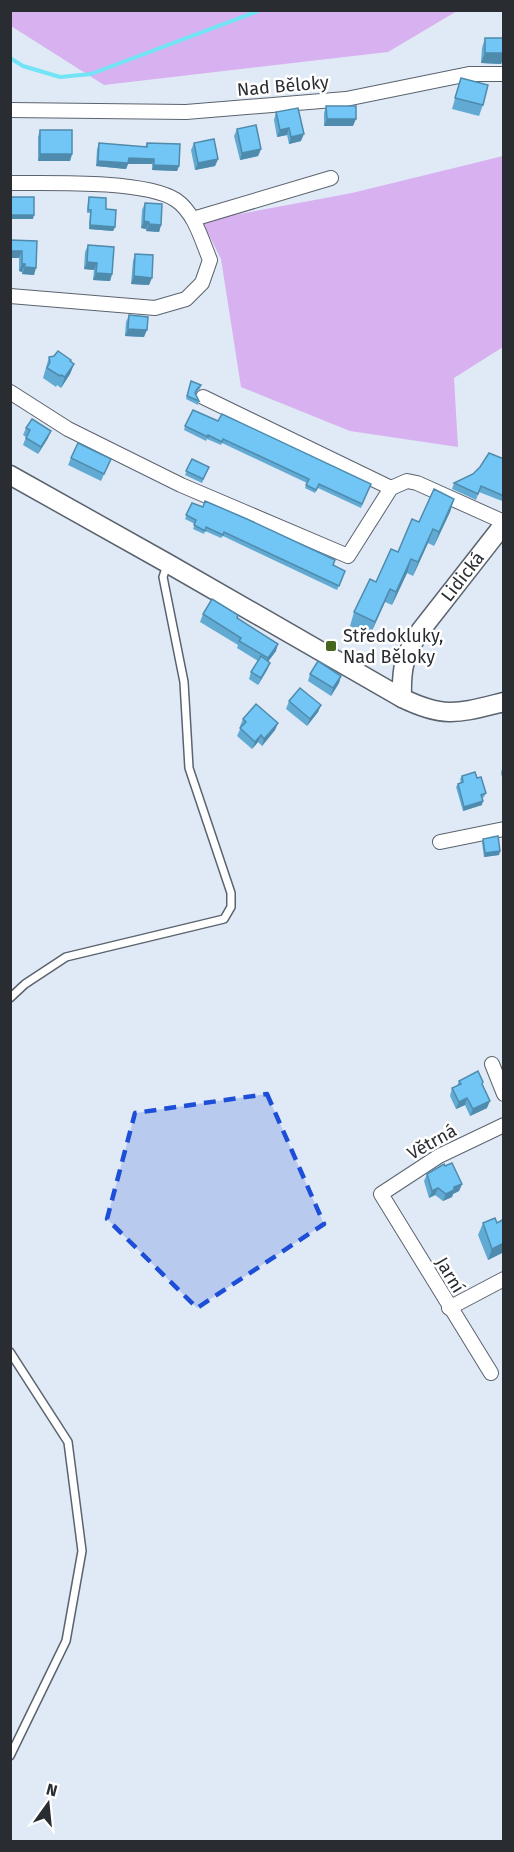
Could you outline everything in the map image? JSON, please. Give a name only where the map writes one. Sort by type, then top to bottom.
[{"type":"street","name":"Nad Běloky","points":[[10,110],[186,112],[346,99],[469,74],[504,74]]},
{"type":"street","points":[[193,219],[331,178]]},
{"type":"street","points":[[10,183],[76,183],[152,190],[177,200],[193,219],[210,260],[202,283],[186,299],[155,308],[10,296]]},
{"type":"street","points":[[10,392],[68,429],[181,485],[348,556],[391,488],[203,397]]},
{"type":"street","points":[[10,475],[426,710],[445,714],[504,702]]},
{"type":"street","name":"Lidická","points":[[391,488],[407,481],[417,483],[504,523],[420,630],[409,648],[401,676],[402,698]]},
{"type":"street","points":[[441,842],[504,829]]},
{"type":"street","points":[[492,1064],[504,1094]]},
{"type":"street","name":"Větrná","points":[[381,1194],[440,1156],[504,1125]]},
{"type":"street","name":"Jarní","points":[[381,1194],[491,1373]]},
{"type":"street","points":[[449,1308],[504,1280]]},
{"type":"lane","points":[[10,998],[25,984],[66,957],[224,919],[231,907],[231,893],[189,768],[184,682],[163,577],[167,563]]},
{"type":"lane","points":[[10,1352],[68,1442],[82,1551],[66,1641],[10,1756]]},
{"type":"highlighted area","points":[[267,1094],[324,1224],[197,1308],[107,1219],[135,1113]]},
{"type":"shaded area","points":[[10,11],[457,11],[388,52],[104,85],[11,26]]},
{"type":"shaded area","points":[[503,156],[503,347],[454,378],[458,447],[350,431],[241,387],[221,259],[202,221],[352,193]]},
{"type":"building","points":[[485,38],[504,38],[504,53],[485,53]]},
{"type":"building","points":[[461,78],[488,85],[483,105],[455,98]]},
{"type":"building","points":[[326,106],[356,106],[356,119],[327,119]]},
{"type":"building","points":[[298,108],[304,134],[291,137],[289,128],[280,130],[276,112]]},
{"type":"building","points":[[256,125],[261,149],[242,153],[237,129]]},
{"type":"building","points":[[40,130],[72,130],[72,154],[40,154]]},
{"type":"building","points":[[214,139],[218,159],[198,163],[194,143]]},
{"type":"building","points":[[99,143],[147,147],[147,143],[180,144],[179,166],[154,165],[154,159],[129,158],[128,163],[98,161]]},
{"type":"building","points":[[10,197],[34,197],[34,215],[10,215]]},
{"type":"building","points":[[89,197],[106,198],[106,209],[116,210],[115,227],[90,225]]},
{"type":"building","points":[[145,203],[162,204],[161,225],[144,221]]},
{"type":"building","points":[[10,240],[37,241],[36,268],[25,267],[25,264],[22,264],[22,251],[10,251]]},
{"type":"building","points":[[88,245],[114,247],[112,274],[96,273],[97,263],[87,262]]},
{"type":"building","points":[[135,254],[153,255],[152,278],[134,276]]},
{"type":"building","points":[[129,315],[148,317],[147,330],[128,329]]},
{"type":"building","points":[[58,351],[74,364],[65,377],[47,368],[50,362],[49,357],[54,356]]},
{"type":"building","points":[[191,381],[201,385],[195,393],[199,401],[187,396]]},
{"type":"building","points":[[193,410],[218,421],[222,414],[371,484],[362,504],[319,484],[316,490],[306,485],[309,479],[223,439],[222,442],[185,426]]},
{"type":"building","points":[[32,419],[51,431],[41,447],[26,438],[30,430],[26,428]]},
{"type":"building","points":[[78,443],[111,459],[104,474],[71,458]]},
{"type":"building","points":[[489,453],[504,459],[504,496],[481,486],[478,494],[454,483],[473,474]]},
{"type":"building","points":[[192,459],[209,467],[203,479],[186,471]]},
{"type":"building","points":[[434,489],[454,499],[439,532],[433,529],[418,562],[411,559],[396,592],[390,589],[375,622],[354,612],[370,579],[376,582],[391,549],[398,552],[412,519],[419,522]]},
{"type":"building","points":[[205,501],[335,560],[333,565],[345,571],[339,586],[224,532],[223,535],[206,527],[205,531],[194,525],[196,520],[186,515],[192,503],[203,507]]},
{"type":"building","points":[[212,599],[278,644],[268,658],[239,641],[241,638],[203,614]]},
{"type":"building","points":[[261,656],[270,663],[261,678],[251,672]]},
{"type":"building","points":[[318,661],[341,676],[333,688],[310,674]]},
{"type":"building","points":[[300,688],[321,705],[310,719],[289,701]]},
{"type":"building","points":[[256,704],[278,723],[264,739],[261,735],[255,742],[240,728],[246,722],[243,719]]},
{"type":"building","points":[[475,772],[477,778],[481,777],[486,793],[481,795],[483,801],[464,807],[458,784],[463,782],[462,776]]},
{"type":"building","points":[[498,836],[500,851],[485,853],[483,839]]},
{"type":"building","points":[[478,1071],[490,1101],[473,1109],[467,1098],[459,1102],[452,1088],[461,1084],[459,1081]]},
{"type":"building","points":[[452,1163],[462,1184],[446,1194],[438,1188],[432,1191],[427,1174],[444,1164],[445,1166]]},
{"type":"building","points":[[495,1218],[497,1223],[504,1219],[504,1243],[492,1249],[483,1223]]},
{"type":"waterway","points":[[10,58],[23,66],[60,77],[91,74],[261,10]]},
{"type":"place","name":"Středokluky, Nad Běloky","points":[[331,646]]}]
